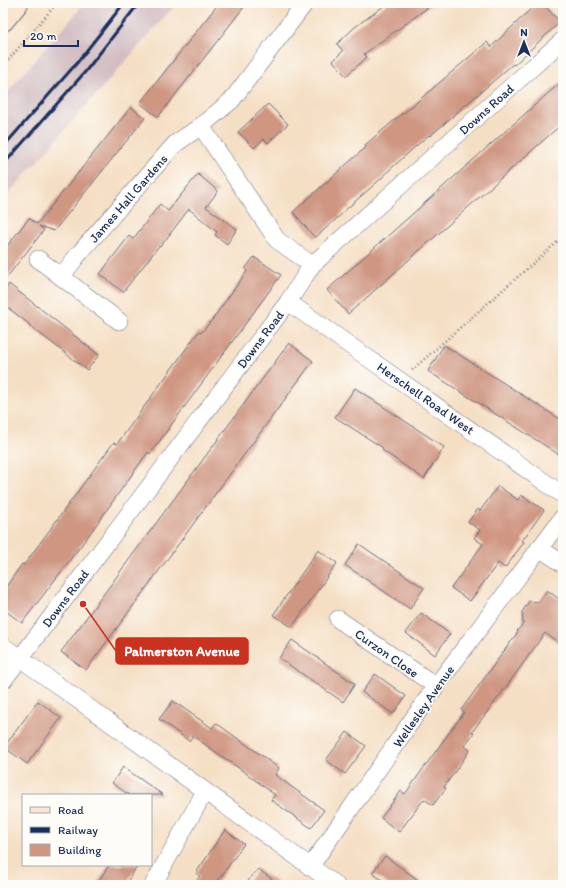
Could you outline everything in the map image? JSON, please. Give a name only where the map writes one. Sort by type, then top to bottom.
[{"type":"street","points":[[3,20],[17,3]]},
{"type":"street","name":"James Hall Gardens","points":[[61,277],[77,256],[175,144],[201,126],[232,100],[305,3]]},
{"type":"street","name":"Downs Road","points":[[3,681],[288,302],[312,265],[563,40]]},
{"type":"street","points":[[201,126],[277,240],[312,265]]},
{"type":"street","points":[[38,259],[120,321]]},
{"type":"street","name":"Herschell Road West","points":[[288,302],[563,495]]},
{"type":"street","name":"Wellesley Avenue","points":[[310,867],[436,686],[563,517]]},
{"type":"street","points":[[539,548],[563,564]]},
{"type":"street","name":"Curzon Close","points":[[338,619],[436,686]]},
{"type":"street","points":[[3,646],[336,885]]},
{"type":"street","points":[[153,885],[205,791]]},
{"type":"path","points":[[3,66],[57,3]]},
{"type":"path","points":[[400,380],[563,237]]},
{"type":"shaded area","points":[[85,3],[177,3],[3,200],[3,97]]},
{"type":"building","points":[[219,3],[247,3],[158,117],[140,103]]},
{"type":"building","points":[[388,3],[434,3],[364,54],[367,57],[346,76],[333,61],[343,51],[337,44],[355,27]]},
{"type":"building","points":[[537,3],[542,3],[560,22],[514,65],[513,64],[430,136],[429,135],[416,146],[315,238],[293,212],[366,147],[365,145],[487,42],[491,47]]},
{"type":"building","points":[[563,80],[563,123],[348,314],[327,290]]},
{"type":"building","points":[[268,104],[288,124],[268,143],[264,139],[254,148],[238,132]]},
{"type":"building","points":[[131,107],[145,118],[54,231],[39,226],[44,230],[3,282],[3,251],[29,218],[37,224]]},
{"type":"building","points":[[198,174],[218,191],[206,207],[237,229],[227,244],[215,235],[217,232],[189,209],[123,292],[100,274],[129,236],[133,239],[160,204],[168,211]]},
{"type":"building","points":[[254,257],[281,275],[150,454],[148,452],[86,539],[22,623],[3,609],[3,591],[22,564],[24,565],[114,442],[117,444],[199,331],[201,333],[212,320],[247,271],[245,269]]},
{"type":"building","points":[[9,284],[99,355],[87,370],[3,304],[3,292]]},
{"type":"building","points":[[289,343],[313,361],[86,670],[61,652]]},
{"type":"building","points":[[444,345],[563,421],[563,457],[428,371]]},
{"type":"building","points":[[355,388],[444,447],[424,479],[382,450],[383,448],[335,417]]},
{"type":"building","points":[[498,486],[518,500],[521,495],[544,510],[522,541],[524,542],[505,568],[498,563],[470,601],[451,588],[483,544],[474,538],[480,530],[468,522],[478,509],[480,511]]},
{"type":"building","points":[[359,544],[424,588],[410,609],[345,565]]},
{"type":"building","points":[[318,550],[337,563],[292,627],[273,615]]},
{"type":"building","points":[[547,590],[563,602],[563,646],[545,633],[472,732],[474,733],[464,746],[470,750],[444,787],[446,788],[433,805],[424,799],[399,832],[381,818],[401,791],[405,794],[464,712],[461,710],[523,624],[522,612],[529,601],[539,602]]},
{"type":"building","points":[[421,613],[450,634],[435,655],[406,633]]},
{"type":"building","points":[[292,640],[355,684],[343,702],[279,658]]},
{"type":"building","points":[[375,674],[406,696],[393,714],[362,692]]},
{"type":"building","points":[[38,701],[61,718],[27,764],[4,747]]},
{"type":"building","points":[[173,701],[212,728],[216,723],[279,768],[275,775],[324,810],[311,828],[271,800],[275,795],[250,776],[193,736],[189,741],[159,719]]},
{"type":"building","points":[[347,732],[366,746],[345,774],[326,760]]},
{"type":"building","points":[[123,767],[163,795],[128,794],[112,783]]},
{"type":"building","points":[[225,830],[244,844],[215,885],[194,885],[200,876],[196,873]]},
{"type":"building","points":[[385,856],[425,885],[389,885],[372,873]]},
{"type":"building","points":[[108,866],[137,866],[125,885],[96,885]]},
{"type":"building","points":[[258,869],[280,885],[245,885]]},
{"type":"railway","points":[[3,147],[76,64],[124,3]]},
{"type":"railway","points":[[3,165],[85,72],[139,3]]},
{"type":"place","name":"Palmerston Avenue","points":[[83,604]]}]
